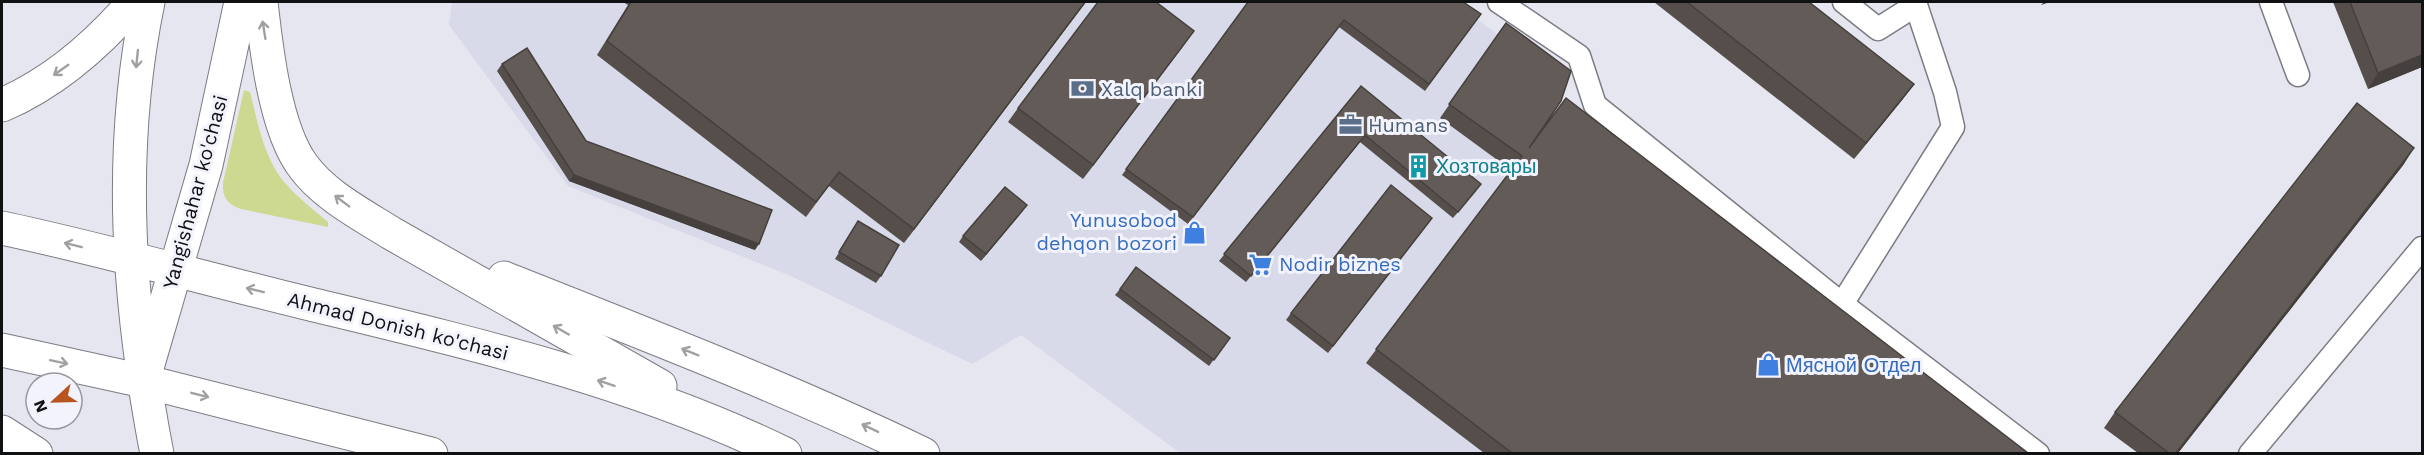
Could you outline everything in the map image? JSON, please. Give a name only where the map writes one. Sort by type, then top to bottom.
[{"type":"main road","points":[[2,105],[38,86],[76,60],[134,2]]},
{"type":"main road","points":[[147,2],[138,48],[131,116],[130,259],[143,381],[157,453]]},
{"type":"main road","name":"Yangishahar ko'chasi","points":[[143,381],[206,165],[241,2]]},
{"type":"main road","points":[[261,2],[273,83],[289,141],[304,168],[336,196],[391,233],[740,432],[807,453]]},
{"type":"main road","name":"Ahmad Donish ko'chasi","points":[[2,228],[534,360],[637,394],[740,432],[785,453]]},
{"type":"main road","points":[[391,233],[759,380],[923,453]]},
{"type":"main road","points":[[2,350],[143,381],[430,453]]},
{"type":"main road","points":[[2,432],[36,453]]},
{"type":"lane","points":[[1499,2],[1579,56],[1595,105],[1842,304],[2038,453]]},
{"type":"lane","points":[[1842,304],[1953,127],[1945,92],[1916,3],[1878,29],[1844,2]]},
{"type":"lane","points":[[2271,2],[2298,75]]},
{"type":"lane","points":[[2250,453],[2422,248]]},
{"type":"shaded area","name":"Yunusobod dehqon bozori","points":[[452,2],[1454,2],[1566,85],[1556,115],[2006,453],[1180,453],[1021,335],[972,364],[793,277],[568,186],[449,25]]},
{"type":"green space","points":[[244,90],[250,92],[267,152],[278,174],[296,194],[328,222],[328,227],[241,209],[226,199],[223,183]]},
{"type":"building","points":[[631,2],[1085,2],[914,229],[839,172],[816,202],[607,41]]},
{"type":"building","points":[[1098,2],[1156,2],[1194,31],[1093,165],[1018,108]]},
{"type":"building","points":[[1248,2],[1463,2],[1481,14],[1429,84],[1344,20],[1193,217],[1126,169]]},
{"type":"building","points":[[1687,2],[1809,2],[1914,84],[1866,143]]},
{"type":"building","points":[[2350,2],[2422,2],[2422,55],[2378,73]]},
{"type":"building","points":[[1506,23],[1571,71],[1561,101],[1529,148],[1566,98],[2028,453],[1512,453],[1376,349],[1522,156],[1449,104]]},
{"type":"building","points":[[527,48],[586,141],[772,210],[759,244],[574,175],[502,64]]},
{"type":"building","name":"Хозтовары","points":[[1361,86],[1481,184],[1458,212],[1365,135],[1251,276],[1224,254]]},
{"type":"building","points":[[2357,103],[2414,148],[2176,453],[2169,453],[2115,412]]},
{"type":"building","name":"Хозтовары","points":[[1391,185],[1432,218],[1333,346],[1291,313]]},
{"type":"building","points":[[1005,187],[1027,205],[986,254],[963,236]]},
{"type":"building","points":[[858,221],[899,245],[881,276],[839,252]]},
{"type":"building","points":[[1136,267],[1230,338],[1214,360],[1120,289]]},
{"type":"place","name":"Xalq banki","points":[[1083,89]]},
{"type":"place","name":"Humans","points":[[1350,125]]},
{"type":"place","name":"Хозтовары","points":[[1418,166]]},
{"type":"place","name":"Yunusobod dehqon bozori","points":[[1195,232]]},
{"type":"place","name":"Nodir biznes","points":[[1261,264]]},
{"type":"place","name":"Мясной Отдел","points":[[1768,365]]}]
